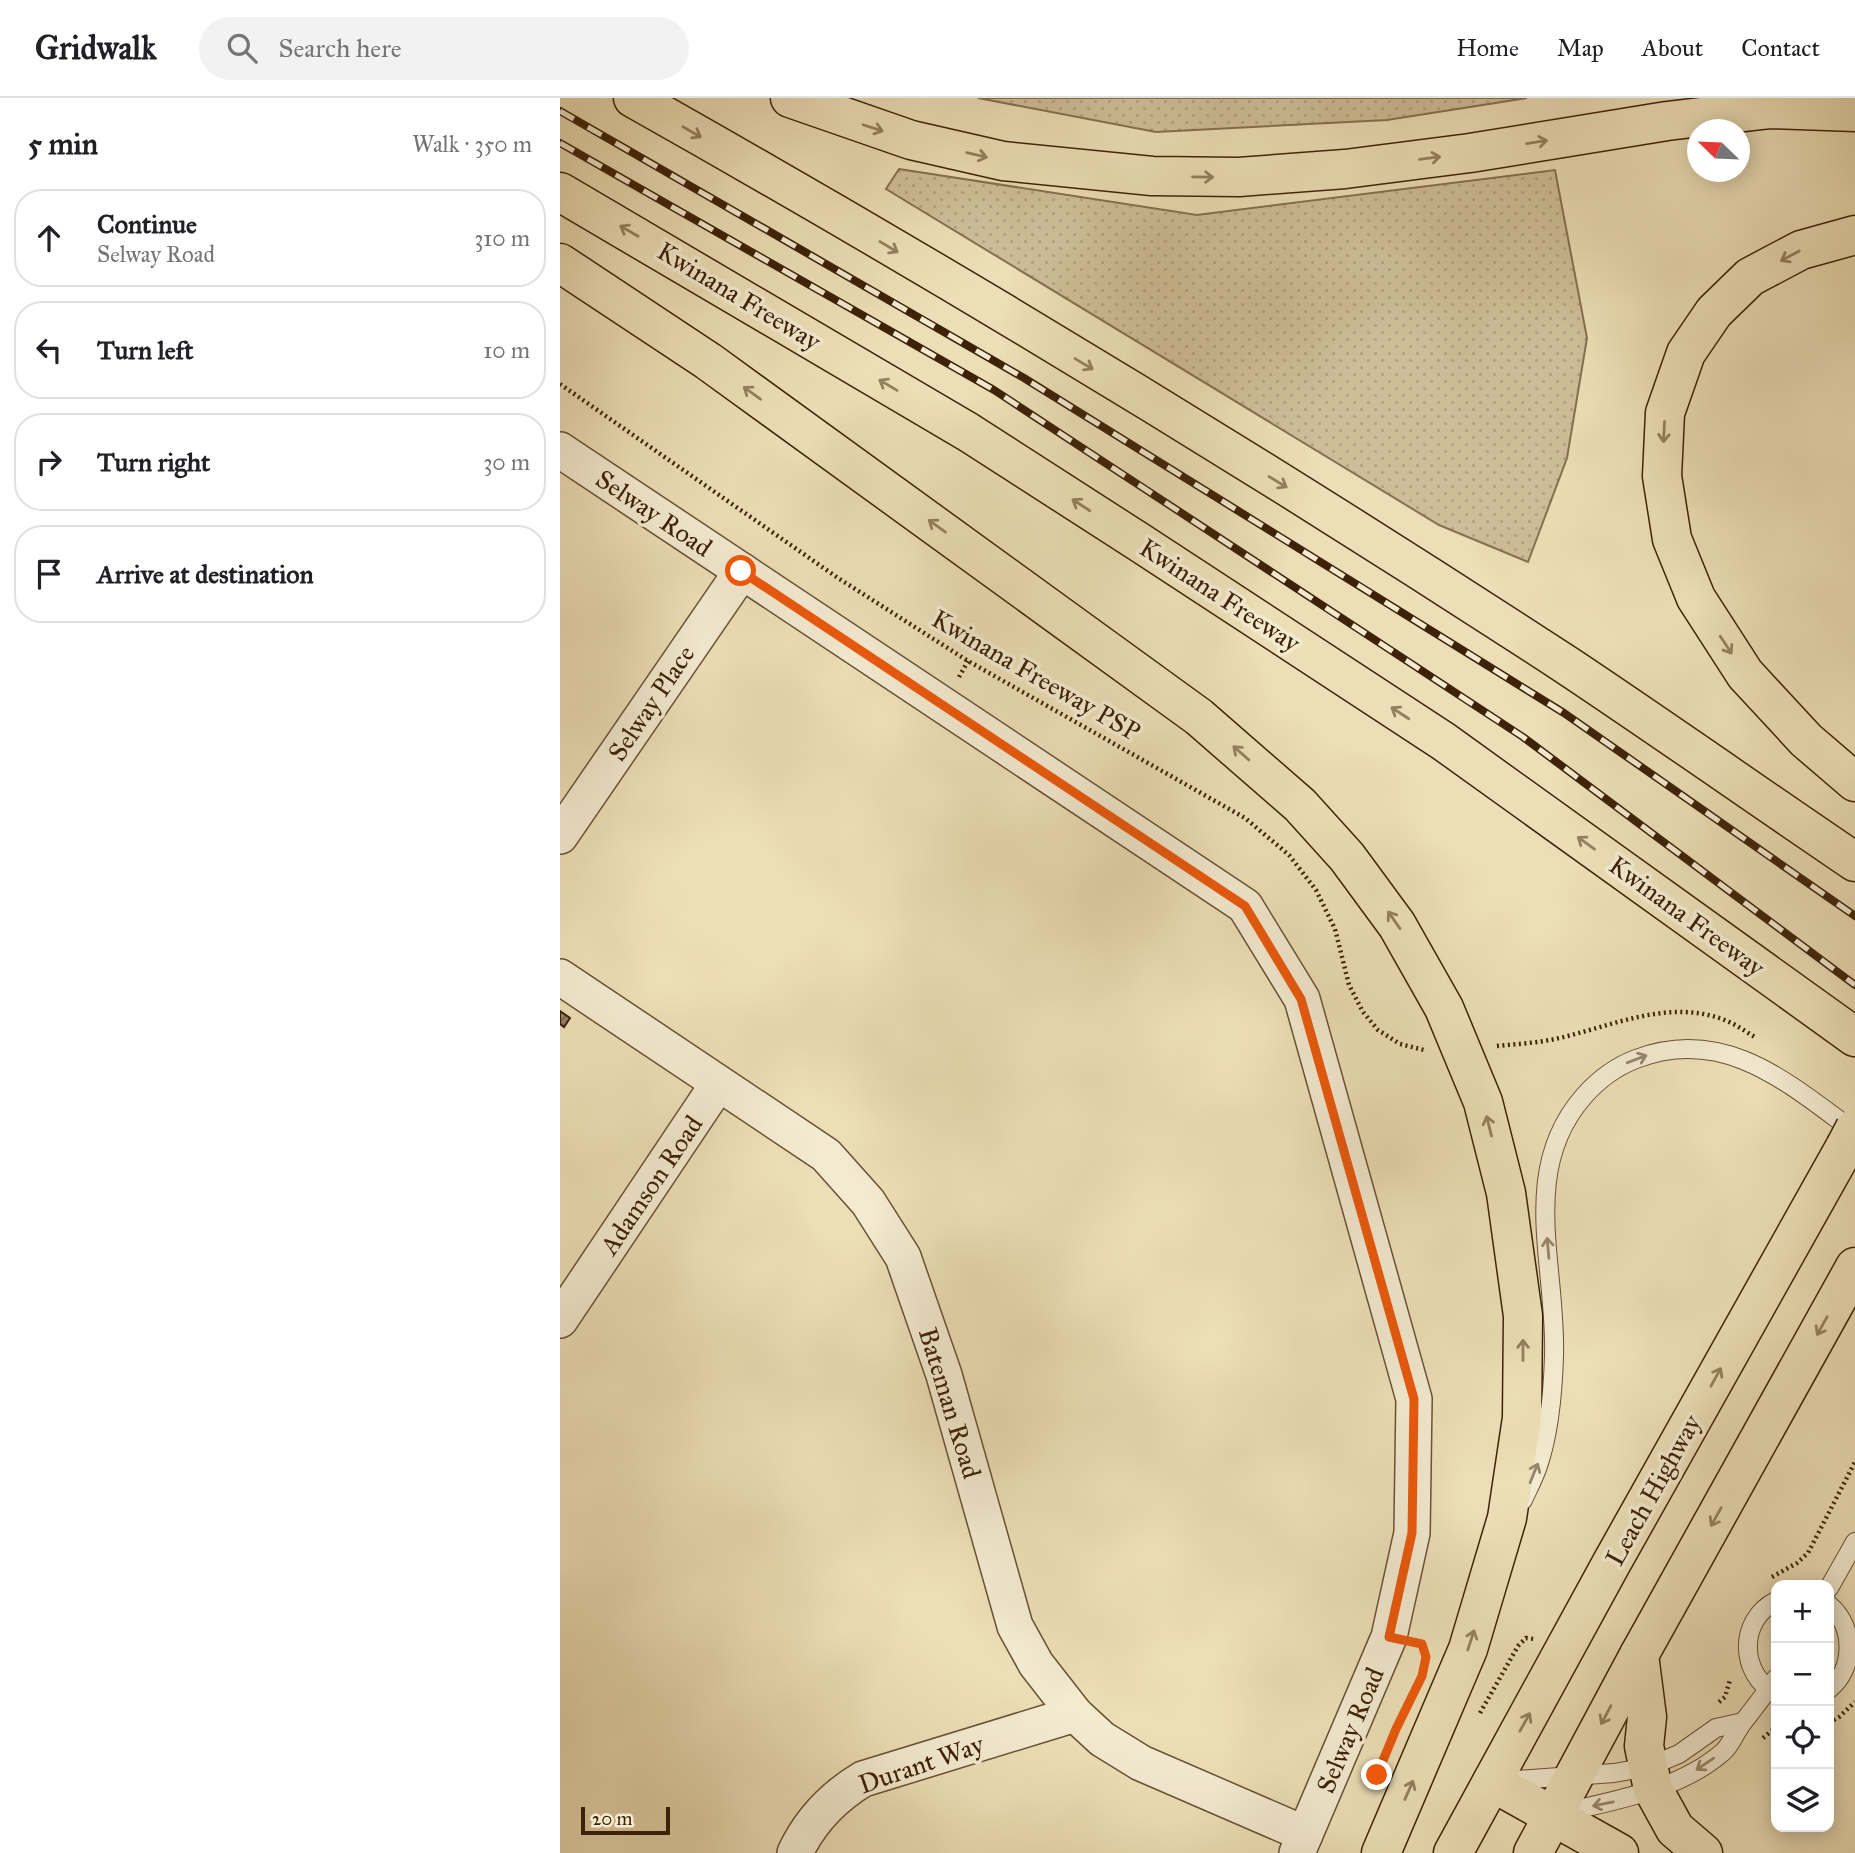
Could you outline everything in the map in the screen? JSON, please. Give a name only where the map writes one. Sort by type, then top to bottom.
[{"type":"highway","points":[[633,98],[1025,328],[1295,492],[1570,668],[1855,862]]},
{"type":"highway","points":[[790,98],[911,140],[1003,161],[1152,176],[1189,177],[1239,177],[1345,169],[1771,108],[1855,112]]},
{"type":"highway","name":"Kwinana Freeway","points":[[560,192],[968,432],[1139,542],[1443,741],[1855,1039]]},
{"type":"highway","points":[[1855,235],[1801,250],[1750,277],[1714,312],[1686,353],[1665,413],[1662,476],[1672,539],[1696,598],[1745,674],[1806,740],[1855,782]]},
{"type":"highway","points":[[560,263],[708,361],[1199,717],[1300,805],[1347,857],[1397,925],[1444,1008],[1478,1090],[1506,1193],[1523,1316],[1522,1418],[1507,1518],[1468,1649],[1381,1853]]},
{"type":"highway","name":"Leach Highway","points":[[1454,1853],[1852,1136]]},
{"type":"highway","points":[[1533,1853],[1639,1655],[1855,1267]]},
{"type":"highway","points":[[1639,1655],[1647,1717],[1644,1746],[1651,1778],[1675,1829],[1703,1853]]},
{"type":"highway","points":[[1492,1782],[1619,1853]]},
{"type":"street","name":"Selway Road","points":[[560,450],[1245,906],[1301,999],[1414,1399],[1412,1533],[1389,1637],[1301,1844]]},
{"type":"street","name":"Selway Place","points":[[560,835],[741,571]]},
{"type":"street","name":"Bateman Road","points":[[560,977],[826,1155],[868,1202],[903,1257],[944,1375],[1015,1626],[1036,1664],[1075,1714],[1102,1739],[1141,1763],[1301,1844]]},
{"type":"street","name":"Adamson Road","points":[[560,1320],[718,1084]]},
{"type":"street","name":"Durant Way","points":[[794,1853],[820,1813],[843,1791],[863,1779],[1075,1714]]},
{"type":"lane","points":[[1497,1558],[1538,1466],[1549,1413],[1554,1356],[1545,1213],[1549,1165],[1556,1138],[1570,1112],[1595,1084],[1620,1065],[1650,1054],[1684,1048],[1718,1051],[1750,1062],[1780,1077],[1852,1136]]},
{"type":"lane","points":[[1834,1580],[1855,1542]]},
{"type":"lane","points":[[1771,1605],[1759,1614],[1747,1645],[1749,1662],[1756,1678],[1771,1686]]},
{"type":"lane","points":[[1834,1609],[1846,1624],[1850,1641],[1850,1658],[1844,1674],[1834,1684]]},
{"type":"lane","points":[[1553,1815],[1619,1801],[1716,1728],[1743,1721],[1771,1690]]},
{"type":"lane","points":[[1492,1782],[1614,1773],[1651,1778]]},
{"type":"path","name":"Kwinana Freeway PSP","points":[[560,384],[838,578],[957,654],[1245,818],[1289,855],[1316,890],[1335,929],[1349,985],[1363,1012],[1378,1030],[1400,1044],[1424,1050]]},
{"type":"path","points":[[1480,1713],[1518,1646],[1526,1638],[1537,1639]]},
{"type":"path","points":[[1834,1720],[1855,1702]]},
{"type":"shaded area","points":[[978,98],[1527,98],[1387,120],[1156,132]]},
{"type":"shaded area","points":[[899,169],[1197,215],[1555,170],[1587,338],[1567,458],[1528,562],[1439,525],[886,189]]},
{"type":"building","points":[[560,1011],[570,1018],[564,1027],[560,1024]]},
{"type":"railway","points":[[560,111],[1024,378],[1564,713],[1855,916]]},
{"type":"railway","points":[[560,143],[994,390],[1523,737],[1855,985]]},
{"type":"route","points":[[741,571],[1245,906],[1301,999],[1414,1399],[1412,1533],[1389,1637],[1422,1644],[1426,1657],[1422,1676],[1377,1775]]}]
